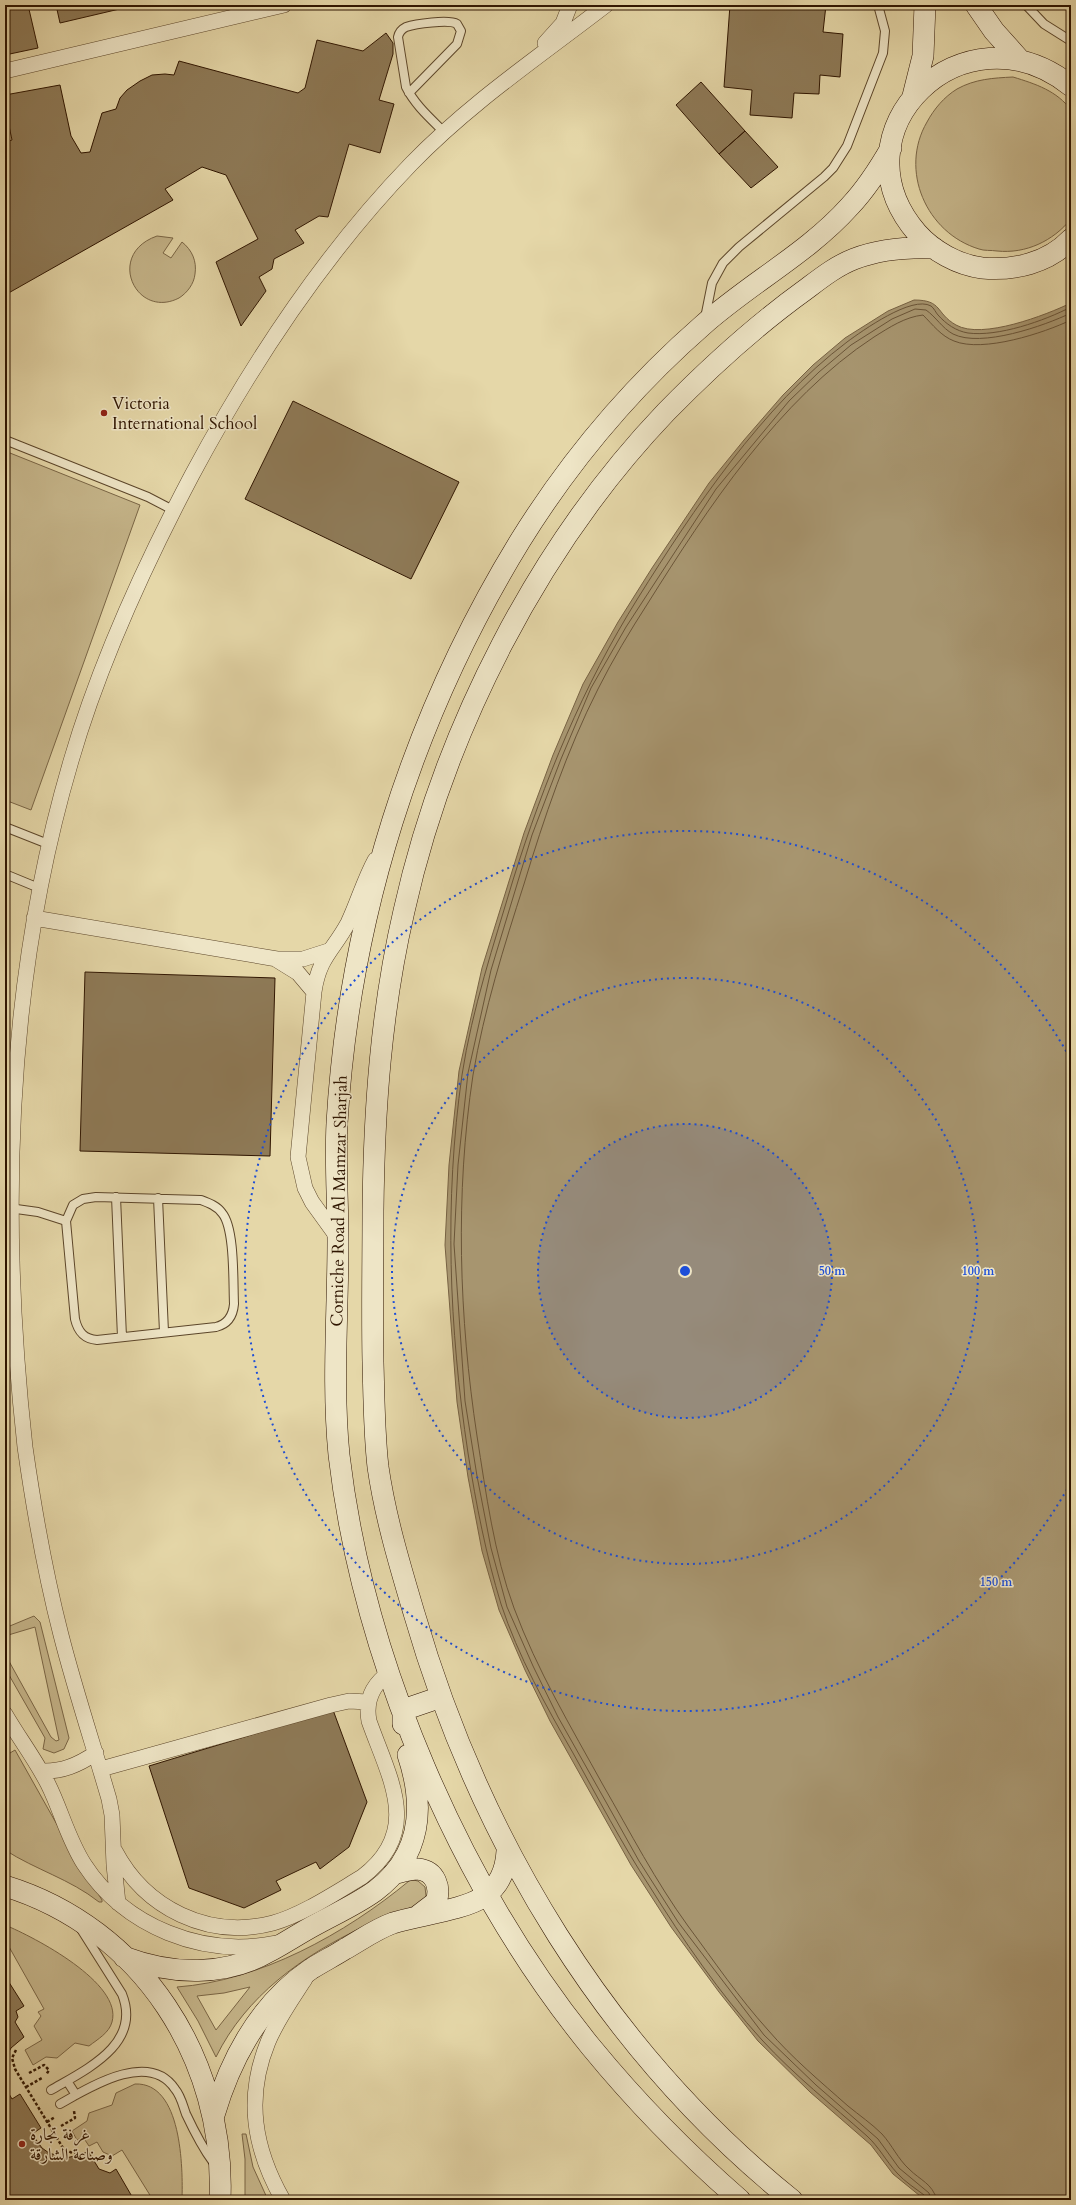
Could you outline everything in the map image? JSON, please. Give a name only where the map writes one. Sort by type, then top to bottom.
[{"type":"main road","points":[[913,96],[923,56],[925,5]]},
{"type":"main road","points":[[976,5],[994,31],[1019,59]]},
{"type":"main road","points":[[1067,80],[1046,69],[1019,59],[993,56],[967,60],[943,71],[922,86],[913,96],[898,121],[891,148],[892,181],[902,212],[922,238],[934,248],[963,264],[984,268],[1011,268],[1042,259],[1056,251],[1071,239]]},
{"type":"main road","name":"Corniche Road Al Mamzar Sharjah","points":[[740,2200],[666,2130],[624,2086],[589,2044],[525,1955],[488,1894],[445,1811],[422,1761],[390,1672],[358,1558],[339,1454],[336,1402],[338,1238],[336,1182],[342,1067],[358,953],[384,846],[418,745],[439,696],[491,591],[521,540],[553,491],[593,439],[627,400],[703,324],[802,250],[854,203],[891,148]]},
{"type":"main road","name":"Corniche Road Al Mamzar Sharjah","points":[[792,2200],[741,2156],[703,2119],[631,2038],[596,1994],[564,1947],[508,1851],[460,1749],[441,1697],[405,1584],[379,1469],[374,1410],[372,1307],[375,1129],[384,1018],[404,908],[433,809],[470,713],[522,609],[582,514],[653,426],[692,385],[740,342],[792,299],[840,266],[858,257],[897,248],[934,248]]},
{"type":"main road","points":[[124,1957],[160,1968],[198,1971],[235,1965],[253,1959],[369,1894],[393,1874],[407,1853],[416,1830],[418,1817],[418,1792],[404,1737],[404,1710],[441,1697]]},
{"type":"main road","points":[[214,2114],[228,2072],[250,2033],[278,1999],[311,1969],[380,1929],[417,1916],[469,1904],[488,1894],[503,1875],[508,1851]]},
{"type":"main road","points":[[393,1874],[420,1869],[427,1871],[437,1882],[439,1888],[436,1902],[417,1916]]},
{"type":"main road","points":[[7,1885],[49,1904],[76,1919],[124,1957],[155,1991],[181,2029],[195,2056],[214,2114],[221,2172],[220,2200]]},
{"type":"street","points":[[5,71],[284,5]]},
{"type":"street","points":[[530,63],[538,50],[563,23],[570,5]]},
{"type":"street","points":[[118,1903],[113,1848],[112,1815],[101,1769],[60,1632],[34,1508],[17,1382],[10,1289],[7,1172],[15,1066],[21,1003],[39,888],[48,844],[72,758],[101,674],[134,592],[173,510],[240,389],[296,304],[386,191],[444,132],[500,84],[606,5]]},
{"type":"street","points":[[338,1238],[312,1202],[305,1188],[298,1156],[314,992],[319,970],[328,951],[348,922],[366,878],[384,846]]},
{"type":"street","points":[[34,918],[277,960],[303,959],[328,951]]},
{"type":"street","points":[[277,960],[298,973],[314,992]]},
{"type":"street","points":[[113,1848],[131,1878],[157,1901],[187,1918],[221,1927],[238,1928],[272,1923],[289,1917],[351,1884],[380,1862],[392,1841],[397,1818],[396,1794],[368,1721],[368,1702],[376,1685],[390,1672]]},
{"type":"street","points":[[101,1769],[330,1705],[349,1701],[368,1702]]},
{"type":"street","points":[[7,1722],[41,1771],[84,1863],[105,1890],[118,1903],[155,1928],[197,1942],[242,1947],[286,1940]]},
{"type":"street","points":[[41,1771],[63,1770],[80,1763],[96,1753]]},
{"type":"street","points":[[284,2200],[268,2171],[258,2140],[255,2120],[257,2080],[268,2041],[311,1969]]},
{"type":"lane","points":[[703,324],[712,283],[723,263],[739,247],[824,177],[833,168],[847,146],[883,53],[885,31],[878,5]]},
{"type":"lane","points":[[1026,5],[1044,24],[1071,41]]},
{"type":"lane","points":[[409,93],[457,44],[461,31],[457,24],[449,21],[409,26],[399,33],[398,41],[405,81],[409,93],[423,112],[444,132]]},
{"type":"lane","points":[[5,440],[148,497],[173,510]]},
{"type":"lane","points":[[5,827],[48,844]]},
{"type":"lane","points":[[5,874],[39,888]]},
{"type":"lane","points":[[83,1198],[158,1198],[201,1200],[213,1204],[222,1213],[228,1224],[230,1236],[234,1304],[231,1316],[222,1326],[91,1339],[80,1332],[76,1326],[66,1221],[73,1205],[83,1198]]},
{"type":"lane","points":[[116,1198],[122,1337]]},
{"type":"lane","points":[[158,1198],[164,1332]]},
{"type":"lane","points":[[7,1216],[38,1212],[66,1221]]},
{"type":"lane","points":[[51,2090],[90,2066],[110,2050],[121,2036],[126,2019],[125,2002],[122,1994],[95,1953],[76,1919]]},
{"type":"lane","points":[[60,2104],[110,2079],[136,2071],[154,2073],[162,2076],[175,2088],[201,2144],[221,2172]]},
{"type":"lane","points":[[67,2080],[76,2095]]},
{"type":"path","points":[[16,2050],[12,2062],[26,2087],[63,2148],[72,2153],[77,2152]]},
{"type":"path","points":[[29,2073],[44,2065],[50,2070],[47,2075]]},
{"type":"path","points":[[26,2087],[40,2079]]},
{"type":"path","points":[[61,2126],[72,2120]]},
{"type":"shaded area","points":[[1013,77],[1030,82],[1053,93],[1071,110],[1071,219],[1056,234],[1047,240],[1028,248],[1008,251],[983,250],[960,241],[945,229],[932,214],[923,198],[917,179],[916,160],[919,141],[933,112],[952,92],[977,81]]},
{"type":"shaded area","points":[[157,236],[173,238],[163,253],[171,258],[182,242],[191,252],[195,265],[192,285],[185,294],[179,298],[164,302],[150,300],[139,293],[132,282],[130,269],[132,256],[141,245]]},
{"type":"shaded area","points":[[5,451],[140,505],[31,810],[5,800]]},
{"type":"shaded area","points":[[34,1616],[40,1622],[69,1738],[64,1749],[54,1753],[43,1749],[45,1738],[5,1668],[5,1654],[51,1737],[56,1741],[59,1740],[35,1627],[5,1636],[5,1628]]},
{"type":"shaded area","points":[[15,1750],[102,1902],[99,1902],[76,1887],[5,1850],[5,1756]]},
{"type":"shaded area","points":[[409,1881],[418,1881],[425,1887],[426,1896],[424,1900],[395,1915],[363,1927],[340,1938],[298,1965],[278,1980],[243,2015],[228,2035],[216,2057],[198,2021],[177,1987],[208,1983],[239,1975],[270,1965],[300,1952],[357,1919],[384,1901]],"holes":[[[250,1987],[216,2030],[197,1996],[224,1993]]]},
{"type":"shaded area","points":[[5,1925],[36,1940],[74,1963],[91,1977],[104,1992],[112,2007],[111,2026],[103,2036],[89,2046],[75,2043],[57,2058],[46,2057],[33,2065],[25,2050],[42,2040],[34,2026],[41,2016],[38,2012],[44,2009],[8,1945],[5,1946]]},
{"type":"shaded area","points":[[135,2084],[151,2087],[162,2097],[171,2111],[180,2149],[182,2168],[182,2200],[153,2200],[122,2150],[112,2156],[103,2152],[97,2142],[89,2146],[83,2137],[77,2140],[72,2131],[87,2121],[89,2113],[112,2105],[116,2093]]},
{"type":"shaded area","points":[[242,2134],[246,2134],[253,2167],[268,2200],[245,2200],[245,2159]]},
{"type":"water","points":[[914,300],[930,302],[956,325],[967,329],[981,330],[1014,324],[1046,314],[1071,303],[1071,2200],[925,2200],[893,2174],[871,2145],[810,2092],[758,2041],[719,1992],[671,1927],[631,1865],[550,1721],[525,1670],[499,1610],[482,1551],[468,1477],[457,1402],[445,1245],[449,1165],[459,1071],[482,968],[524,833],[553,755],[583,684],[618,622],[709,483],[783,395],[813,365],[845,338],[888,311]]},
{"type":"building","points":[[5,5],[28,5],[38,48],[5,55]]},
{"type":"building","points":[[56,5],[127,5],[128,7],[60,23]]},
{"type":"building","points":[[730,5],[826,5],[823,32],[843,34],[840,77],[820,75],[819,94],[794,93],[792,118],[750,115],[752,90],[724,87]]},
{"type":"building","points":[[386,33],[393,43],[393,54],[379,100],[394,104],[380,153],[349,144],[328,217],[319,216],[295,230],[304,243],[274,259],[272,269],[259,277],[266,291],[241,326],[216,262],[258,239],[226,175],[202,167],[165,189],[173,200],[5,295],[5,142],[12,140],[5,107],[5,95],[60,85],[71,136],[81,153],[90,152],[102,113],[116,109],[120,98],[127,90],[140,81],[152,75],[174,75],[179,61],[298,93],[305,88],[317,40],[363,51]]},
{"type":"building","points":[[701,82],[745,131],[719,154],[676,105]]},
{"type":"building","points":[[745,131],[778,167],[751,188],[719,154]]},
{"type":"building","points":[[293,401],[459,482],[411,579],[245,499]]},
{"type":"building","points":[[85,972],[275,978],[270,1156],[80,1151]]},
{"type":"building","points":[[333,1710],[367,1802],[349,1847],[320,1869],[316,1862],[276,1881],[281,1890],[244,1908],[189,1888],[149,1766]]},
{"type":"building","points":[[5,1976],[24,2006],[16,2011],[18,2017],[15,2022],[24,2037],[11,2048],[5,2059]]},
{"type":"building","name":"غرفة تجارة وصناعة الشارقة","points":[[5,2087],[12,2099],[20,2094],[41,2128],[32,2134],[42,2148],[49,2153],[66,2158],[83,2154],[88,2151],[99,2169],[110,2173],[116,2169],[134,2200],[5,2200]]},
{"type":"place","name":"Victoria International School","points":[[104,413]]},
{"type":"place","name":"غرفة تجارة وصناعة الشارقة","points":[[22,2144]]}]
